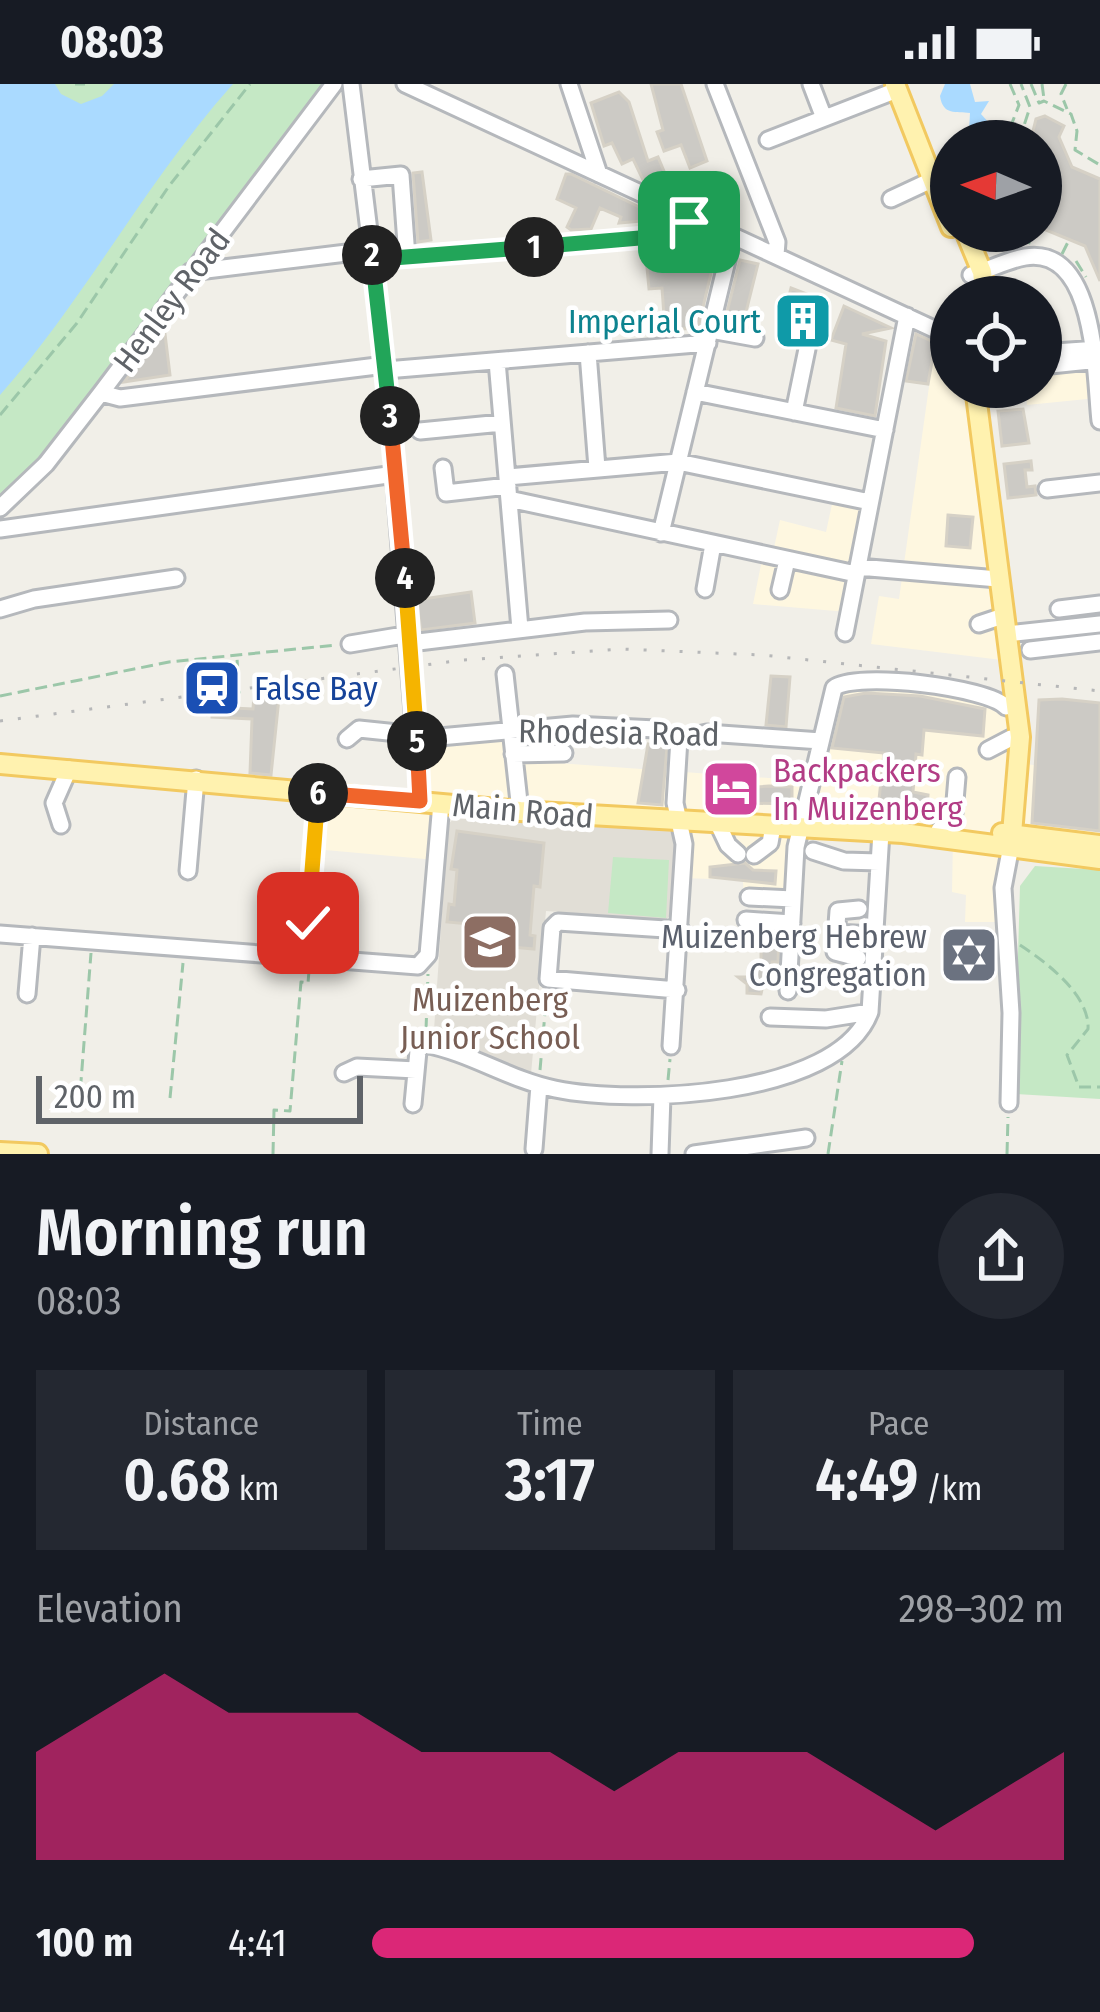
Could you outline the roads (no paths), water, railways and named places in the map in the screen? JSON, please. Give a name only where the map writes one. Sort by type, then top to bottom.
[{"type":"main road","points":[[896,87],[930,166]]},
{"type":"main road","points":[[965,252],[976,276]]},
{"type":"main road","points":[[970,252],[977,276]]},
{"type":"main road","points":[[978,408],[998,579],[996,619],[1017,763]]},
{"type":"main road","points":[[980,428],[982,408]]},
{"type":"main road","points":[[996,619],[1020,737],[1012,840]]},
{"type":"main road","name":"Main Road","points":[[0,764],[217,779],[520,811],[1100,845]]},
{"type":"main road","name":"Main Road","points":[[903,833],[939,830],[1100,859]]},
{"type":"main road","points":[[0,1152],[38,1154]]},
{"type":"street","name":"Henley Road","points":[[0,508],[46,464],[334,84]]},
{"type":"street","points":[[348,84],[385,368],[420,801]]},
{"type":"street","points":[[404,84],[441,93],[599,174],[684,227],[729,234]]},
{"type":"street","points":[[569,84],[599,174]]},
{"type":"street","points":[[716,84],[777,242],[776,255]]},
{"type":"street","points":[[811,84],[824,118]]},
{"type":"street","points":[[767,140],[896,87]]},
{"type":"street","points":[[361,178],[401,175],[406,257]]},
{"type":"street","points":[[891,199],[930,180]]},
{"type":"street","points":[[190,272],[363,251],[380,259],[406,257],[707,224],[930,327]]},
{"type":"street","points":[[661,532],[729,234]]},
{"type":"street","points":[[976,273],[1028,256],[1064,269],[1076,281],[1096,354],[1100,421]]},
{"type":"street","points":[[844,633],[907,316]]},
{"type":"street","points":[[101,393],[120,398],[385,368],[588,353],[709,336],[755,338]]},
{"type":"street","points":[[794,412],[807,349]]},
{"type":"street","points":[[588,353],[597,468]]},
{"type":"street","points":[[1062,353],[1096,354]]},
{"type":"street","points":[[1062,361],[1096,354]]},
{"type":"street","points":[[497,362],[520,629]]},
{"type":"street","points":[[695,392],[884,430]]},
{"type":"street","points":[[420,431],[502,423]]},
{"type":"street","points":[[443,468],[446,493],[508,487],[597,468],[678,461],[870,502]]},
{"type":"street","points":[[0,529],[395,474]]},
{"type":"street","points":[[368,478],[371,500]]},
{"type":"street","points":[[1047,489],[1100,483]]},
{"type":"street","points":[[508,487],[661,532],[787,560],[857,571],[998,579]]},
{"type":"street","points":[[705,589],[713,544]]},
{"type":"street","points":[[780,590],[787,560]]},
{"type":"street","points":[[0,609],[34,598],[176,578]]},
{"type":"street","points":[[1059,609],[1100,604]]},
{"type":"street","points":[[996,619],[1040,630],[1100,624]]},
{"type":"street","points":[[350,644],[669,620]]},
{"type":"street","points":[[1040,630],[1036,649],[1100,642]]},
{"type":"street","points":[[505,674],[520,811]]},
{"type":"street","points":[[788,991],[801,828],[832,691],[849,680],[976,692],[997,698],[1006,707]]},
{"type":"street","name":"Rhodesia Road","points":[[346,739],[359,729],[417,737],[573,725],[656,729],[679,739],[706,733],[820,741]]},
{"type":"street","points":[[988,751],[1011,738]]},
{"type":"street","points":[[671,1046],[684,844],[674,796],[679,739]]},
{"type":"street","points":[[513,754],[564,753]]},
{"type":"street","points":[[61,825],[54,803],[69,769]]},
{"type":"street","points":[[939,830],[954,813],[957,777]]},
{"type":"street","points":[[188,872],[217,779]]},
{"type":"street","points":[[308,923],[318,792]]},
{"type":"street","points":[[0,934],[426,968],[441,803]]},
{"type":"street","points":[[718,824],[728,845],[746,855],[770,843],[773,826]]},
{"type":"street","points":[[413,1105],[418,1051],[424,1044],[567,1091],[662,1096],[703,1094],[772,1080],[843,1047],[857,1035],[870,1012],[881,832]]},
{"type":"street","points":[[1009,1103],[1011,1013],[1004,888],[1012,840]]},
{"type":"street","points":[[813,851],[844,861],[879,862]]},
{"type":"street","points":[[748,897],[793,899]]},
{"type":"street","points":[[858,958],[836,955],[836,933],[838,911],[859,909]]},
{"type":"street","points":[[746,920],[792,923]]},
{"type":"street","points":[[677,990],[548,980],[552,928],[558,922],[681,930]]},
{"type":"street","points":[[836,933],[874,935]]},
{"type":"street","points":[[27,994],[32,936]]},
{"type":"street","points":[[770,1017],[826,1019],[870,1012]]},
{"type":"street","points":[[344,1073],[357,1067],[416,1070]]},
{"type":"street","points":[[534,1149],[536,1084]]},
{"type":"street","points":[[660,1154],[662,1096]]},
{"type":"street","points":[[694,1154],[806,1138]]},
{"type":"water","points":[[0,84],[55,84],[61,94],[81,104],[102,96],[114,84],[233,84],[0,395]]},
{"type":"water","points":[[945,84],[970,84],[975,102],[989,101],[981,114],[986,120],[970,120],[970,113],[951,111],[940,96]]},
{"type":"railway","points":[[0,721],[463,660],[622,649],[762,655],[1100,691]]},
{"type":"place","name":"Imperial Court","points":[[803,321]]},
{"type":"place","name":"False Bay","points":[[212,688]]},
{"type":"place","name":"Backpackers In Muizenberg","points":[[731,789]]},
{"type":"place","name":"Muizenberg Junior School","points":[[490,942]]},
{"type":"place","name":"Muizenberg Hebrew Congregation","points":[[969,955]]}]
